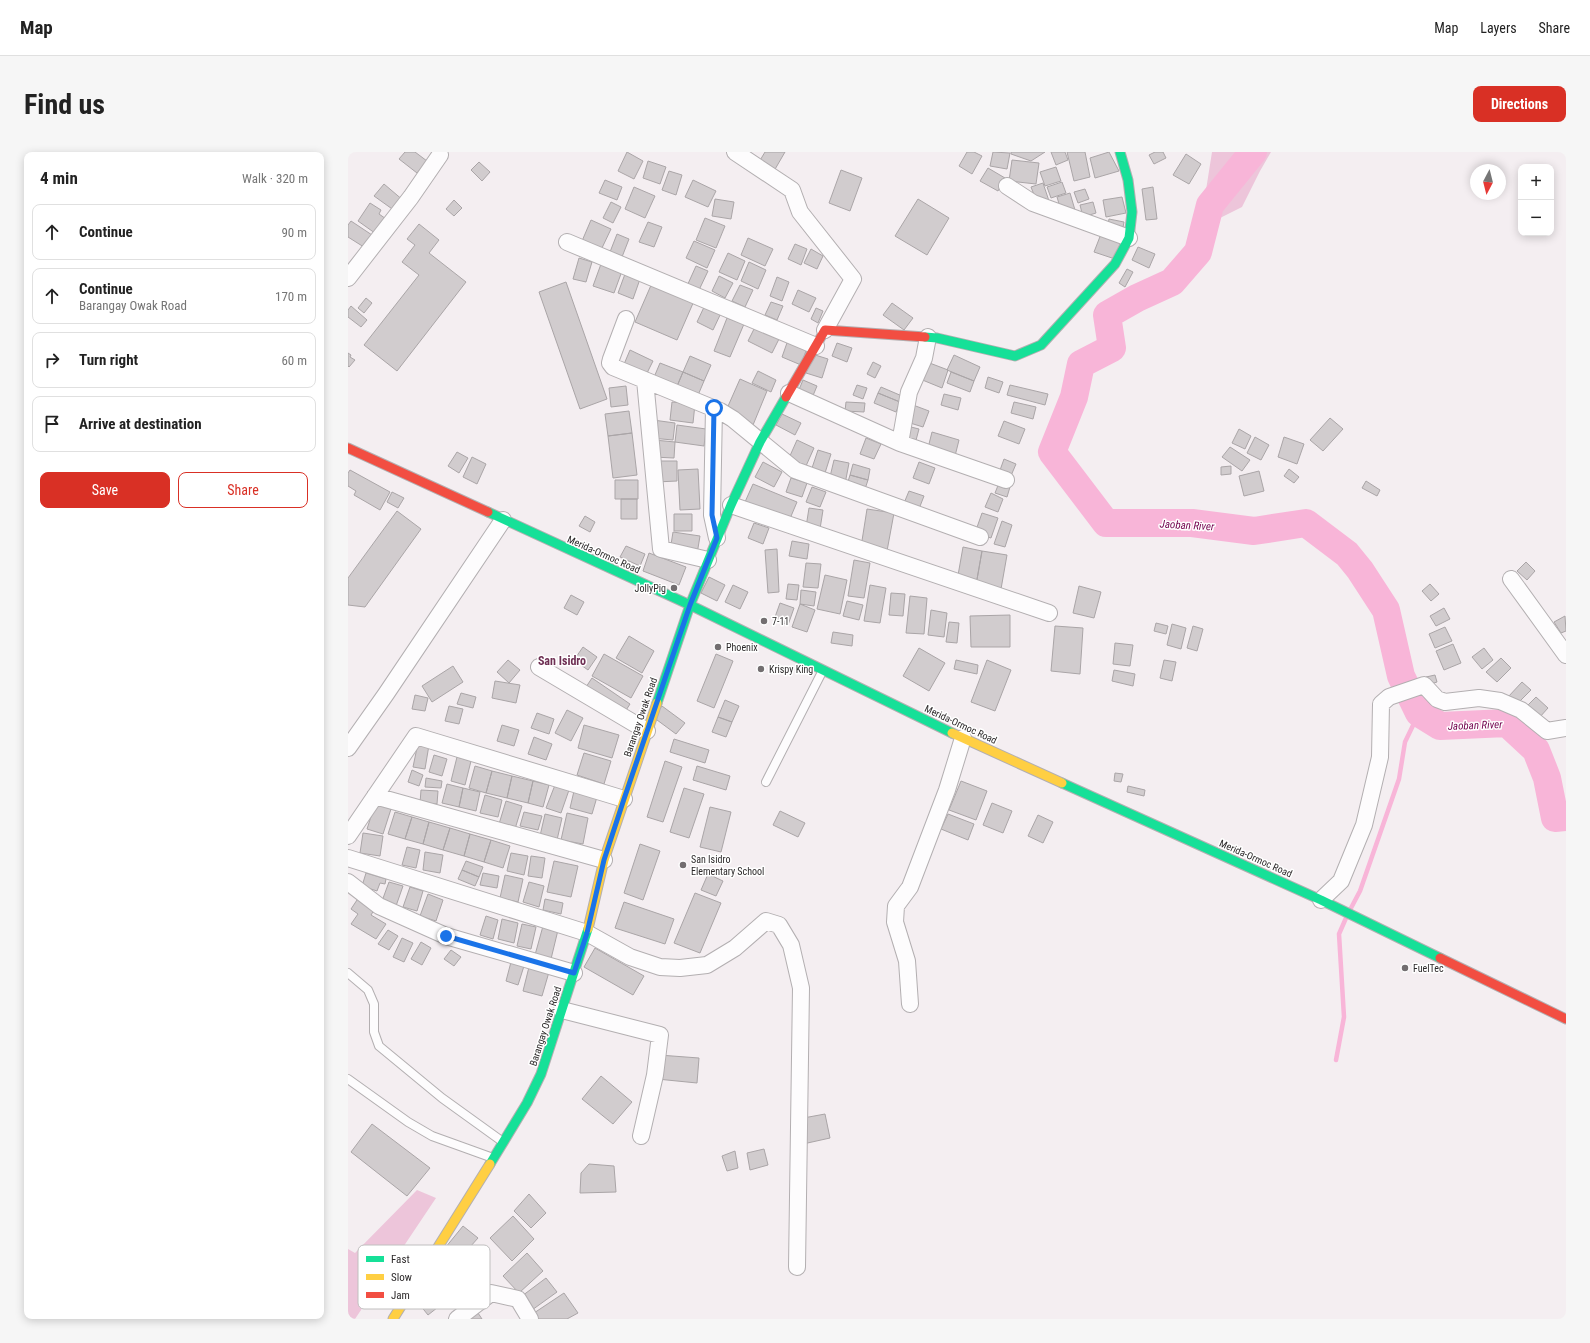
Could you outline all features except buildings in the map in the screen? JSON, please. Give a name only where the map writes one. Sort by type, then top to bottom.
[{"type":"main road","points":[[825,330],[938,338],[1015,356],[1041,345],[1115,264],[1129,238],[1132,212],[1128,180],[1120,152]]},
{"type":"main road","name":"Barangay Owak Road","points":[[441,1245],[527,1103],[541,1074],[587,933],[604,860],[690,605],[731,505],[760,442],[825,330]]},
{"type":"main road","name":"Merida-Ormoc Road","points":[[348,448],[690,605],[963,738],[1326,903],[1566,1019]]},
{"type":"street","points":[[736,152],[792,190],[800,212],[853,279],[825,330]]},
{"type":"street","points":[[348,278],[411,197],[440,155]]},
{"type":"street","points":[[1007,186],[1033,203],[1129,238]]},
{"type":"street","points":[[567,242],[816,346]]},
{"type":"street","points":[[626,319],[610,363],[613,367],[714,408],[732,418],[796,470],[980,537]]},
{"type":"street","points":[[900,443],[909,392],[924,358],[928,337]]},
{"type":"street","points":[[644,380],[661,549],[708,560]]},
{"type":"street","points":[[788,393],[900,443],[1006,480]]},
{"type":"street","points":[[714,408],[712,515],[717,538]]},
{"type":"street","points":[[731,505],[1049,613]]},
{"type":"street","points":[[348,748],[503,520]]},
{"type":"street","points":[[1511,579],[1566,655]]},
{"type":"street","points":[[540,667],[647,731]]},
{"type":"street","points":[[1326,903],[1341,881],[1364,825],[1380,757],[1382,704],[1389,697],[1424,685],[1437,699],[1445,702],[1479,698],[1500,701],[1521,710],[1547,732],[1566,728]]},
{"type":"street","points":[[348,836],[416,736],[624,799]]},
{"type":"street","points":[[910,1004],[907,961],[895,922],[896,906],[910,887],[947,790],[963,738]]},
{"type":"street","points":[[375,796],[604,860]]},
{"type":"street","points":[[348,858],[587,933],[630,957],[660,967],[680,968],[707,965],[735,948],[766,921],[779,925],[791,945],[801,988],[797,1267]]},
{"type":"street","points":[[348,882],[379,906],[446,936],[574,973]]},
{"type":"street","points":[[562,1010],[660,1035],[656,1076],[641,1136]]},
{"type":"street","points":[[490,1294],[518,1299],[530,1319]]},
{"type":"street","points":[[457,1319],[470,1309]]},
{"type":"lane","points":[[766,782],[823,670]]},
{"type":"lane","points":[[348,973],[368,990],[374,1004],[374,1032],[380,1046],[442,1098],[504,1142]]},
{"type":"lane","points":[[348,1079],[408,1122],[432,1136],[494,1158]]},
{"type":"shaded area","points":[[1212,152],[1271,152],[1242,207],[1200,228]]},
{"type":"shaded area","points":[[417,1190],[436,1198],[405,1245],[363,1245]]},
{"type":"shaded area","points":[[348,1249],[355,1253],[358,1250],[358,1309],[362,1309],[355,1319],[348,1319]]},
{"type":"waterway","name":"Jaoban River","points":[[1253,152],[1210,205],[1198,252],[1172,282],[1137,298],[1107,315],[1112,348],[1081,364],[1074,397],[1052,452],[1106,523],[1192,523],[1254,531],[1306,523],[1347,554],[1360,570],[1386,610],[1401,676],[1419,713],[1440,726],[1507,723],[1536,750],[1547,778],[1555,818],[1566,817]]},
{"type":"waterway","points":[[1351,908],[1360,891],[1399,779],[1405,742],[1419,713]]},
{"type":"waterway","points":[[1336,1060],[1344,1017],[1339,934],[1346,918]]},
{"type":"traffic: fast","points":[[925,337],[937,338],[1015,356],[1041,345],[1115,264],[1129,238],[1132,212],[1128,180],[1120,152]]},
{"type":"traffic: fast","points":[[657,703],[690,605],[731,505],[760,442],[786,397]]},
{"type":"traffic: fast","points":[[488,512],[690,605],[952,733]]},
{"type":"traffic: fast","points":[[1062,783],[1321,900],[1440,958]]},
{"type":"traffic: fast","points":[[490,1164],[527,1103],[541,1074],[588,929]]},
{"type":"traffic: slow","points":[[588,929],[604,860],[657,703]]},
{"type":"traffic: slow","points":[[952,733],[1062,783]]},
{"type":"traffic: slow","points":[[439,1245],[490,1164]]},
{"type":"traffic: slow","points":[[393,1319],[399,1309]]},
{"type":"traffic: jam","points":[[786,397],[825,330],[925,337]]},
{"type":"traffic: jam","points":[[348,448],[488,512]]},
{"type":"traffic: jam","points":[[1440,958],[1566,1019]]},
{"type":"place","name":"JollyPig","points":[[674,588]]},
{"type":"place","name":"7-11","points":[[764,621]]},
{"type":"place","name":"Phoenix","points":[[718,647]]},
{"type":"place","name":"Krispy King","points":[[761,669]]},
{"type":"place","name":"San Isidro Elementary School","points":[[683,865]]},
{"type":"place","name":"FuelTec","points":[[1405,968]]},
{"type":"district","name":"San Isidro","points":[[562,661]]},
{"type":"route","points":[[446,936],[574,973],[587,933],[604,860],[624,799],[690,605],[717,538],[712,515],[714,408]]}]
